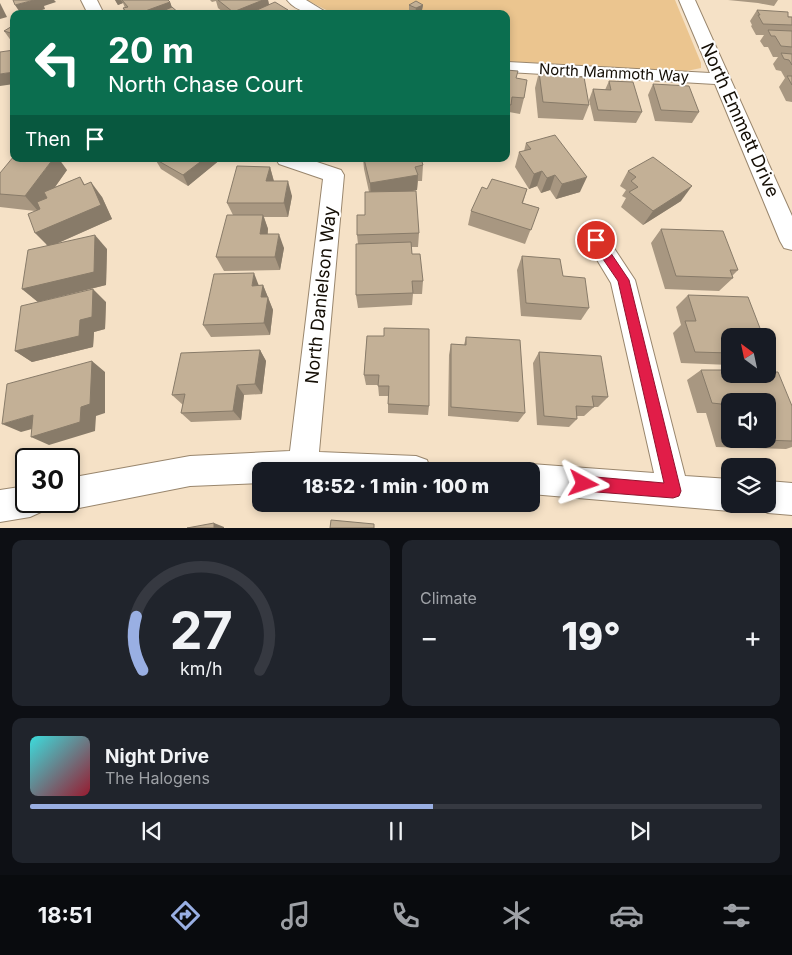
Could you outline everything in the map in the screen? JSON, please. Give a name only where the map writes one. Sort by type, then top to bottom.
[{"type":"street","points":[[295,0],[314,10]]},
{"type":"street","name":"North Emmett Drive","points":[[687,0],[792,240]]},
{"type":"street","name":"North Mammoth Way","points":[[510,67],[722,79]]},
{"type":"street","name":"North Danielson Way","points":[[295,162],[334,175],[303,462]]},
{"type":"street","points":[[596,240],[623,280],[673,491]]},
{"type":"street","points":[[80,492],[190,471],[252,468]]},
{"type":"street","points":[[540,480],[721,494]]},
{"type":"street","points":[[776,498],[792,499]]},
{"type":"street","points":[[0,506],[15,504]]},
{"type":"shaded area","points":[[307,0],[675,0],[701,63],[701,68],[682,72],[510,61],[510,10],[326,10]]},
{"type":"building","points":[[13,0],[34,0],[15,5]]},
{"type":"building","points":[[122,0],[168,0],[170,2],[148,10],[125,10],[123,8],[128,7]]},
{"type":"building","points":[[218,0],[263,0],[238,10],[230,10]]},
{"type":"building","points":[[416,1],[423,5],[416,8],[409,5]]},
{"type":"building","points":[[275,2],[288,10],[257,10]]},
{"type":"building","points":[[757,10],[788,12],[788,17],[792,17],[792,25],[763,24]]},
{"type":"building","points":[[10,27],[10,33],[4,31]]},
{"type":"building","points":[[768,30],[792,31],[792,47],[781,46],[775,36],[771,36]]},
{"type":"building","points":[[10,51],[10,73],[0,74],[0,52]]},
{"type":"building","points":[[781,53],[792,54],[792,65],[789,60],[784,59]]},
{"type":"building","points":[[510,70],[518,71],[516,78],[527,80],[524,98],[512,97],[511,105]]},
{"type":"building","points":[[539,72],[584,77],[589,105],[543,102]]},
{"type":"building","points":[[787,76],[792,76],[792,85]]},
{"type":"building","points":[[609,81],[633,82],[642,112],[598,110],[593,89],[611,90]]},
{"type":"building","points":[[653,84],[689,86],[699,112],[661,110]]},
{"type":"building","points":[[555,135],[587,177],[562,184],[555,175],[547,178],[542,171],[534,174],[519,152],[531,149],[526,143]]},
{"type":"building","points":[[653,157],[692,186],[653,211],[629,192],[638,187],[631,181],[636,177],[628,171]]},
{"type":"building","points":[[10,161],[51,162],[25,196],[0,194],[0,173]]},
{"type":"building","points":[[160,162],[200,162],[183,175]]},
{"type":"building","points":[[365,162],[422,162],[423,165],[415,167],[418,175],[370,183]]},
{"type":"building","points":[[237,166],[270,167],[266,181],[288,181],[284,203],[227,203]]},
{"type":"building","points":[[80,177],[84,185],[91,182],[101,205],[35,233],[28,214],[40,209],[37,202],[47,198],[44,192]]},
{"type":"building","points":[[492,179],[527,189],[522,203],[539,208],[531,230],[471,211],[482,187],[487,189]]},
{"type":"building","points":[[416,191],[419,233],[357,235],[357,215],[365,215],[365,192]]},
{"type":"building","points":[[227,215],[263,215],[260,234],[279,234],[275,257],[216,257]]},
{"type":"building","points":[[661,229],[723,231],[738,270],[730,270],[733,278],[676,276]]},
{"type":"building","points":[[95,235],[94,272],[22,289],[28,250]]},
{"type":"building","points":[[411,242],[412,254],[420,254],[423,281],[412,281],[413,293],[356,295],[356,244]]},
{"type":"building","points":[[522,256],[560,259],[563,276],[585,278],[589,308],[526,303]]},
{"type":"building","points":[[254,273],[252,286],[263,285],[261,297],[268,297],[264,323],[203,325],[214,274]]},
{"type":"building","points":[[93,289],[92,317],[80,320],[79,336],[15,351],[21,306]]},
{"type":"building","points":[[688,295],[748,297],[760,328],[721,328],[721,353],[695,352],[685,321],[696,321]]},
{"type":"building","points":[[384,328],[429,329],[429,406],[388,404],[389,386],[378,386],[379,375],[364,375],[367,336],[384,336]]},
{"type":"building","points":[[466,337],[520,340],[525,413],[451,407],[451,344],[466,345]]},
{"type":"building","points":[[260,350],[255,384],[237,385],[233,411],[181,413],[185,394],[172,395],[181,353]]},
{"type":"building","points":[[539,352],[601,356],[608,397],[592,396],[594,407],[576,406],[577,419],[544,416]]},
{"type":"building","points":[[92,361],[90,404],[81,407],[80,422],[31,437],[33,415],[2,424],[7,384]]},
{"type":"building","points":[[701,370],[721,370],[721,383],[776,383],[776,372],[778,372],[792,406],[792,441],[776,440],[776,393],[721,393],[721,404],[712,403]]},
{"type":"building","points":[[331,520],[374,524],[374,528],[330,528]]},
{"type":"building","points":[[214,523],[214,528],[187,528]]},
{"type":"route","points":[[584,484],[673,491],[623,280],[596,240]]}]
